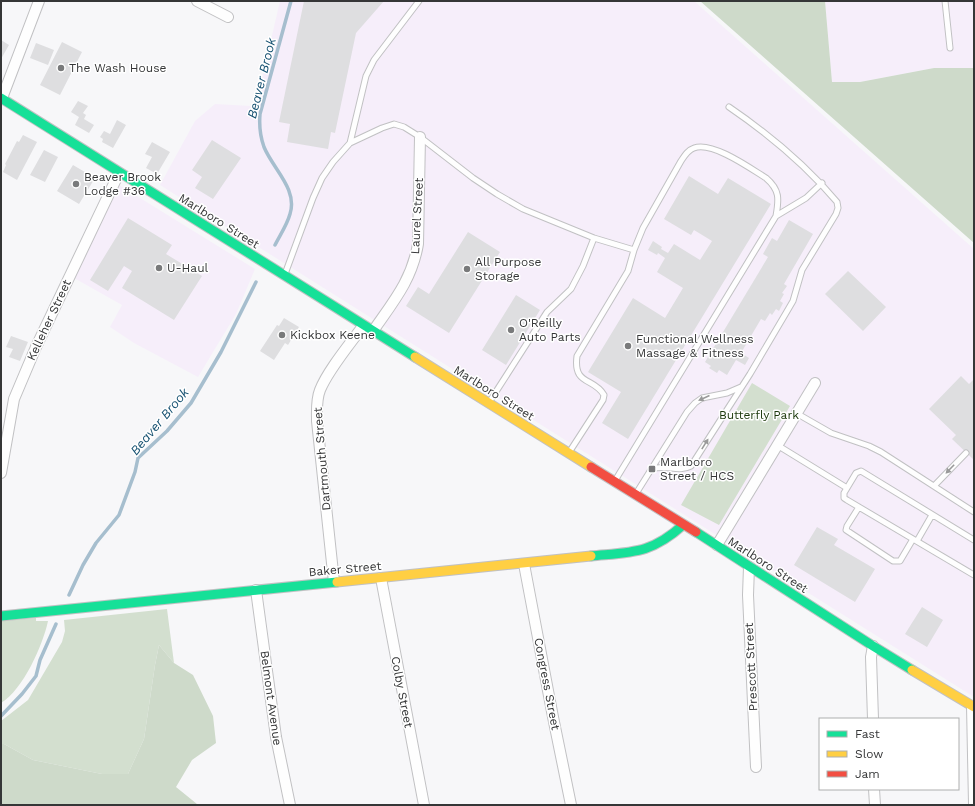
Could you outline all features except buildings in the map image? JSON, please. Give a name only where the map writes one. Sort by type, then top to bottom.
[{"type":"street","points":[[1,98],[39,1]]},
{"type":"street","points":[[197,1],[228,17]]},
{"type":"street","name":"Marlboro Street","points":[[1,98],[118,173],[615,482],[873,646],[973,707]]},
{"type":"street","name":"Laurel Street","points":[[373,331],[405,283],[415,260],[418,244],[420,137]]},
{"type":"street","name":"Kelleher Street","points":[[1,473],[2,454],[14,398],[36,347],[118,173]]},
{"type":"street","name":"Dartmouth Street","points":[[334,582],[316,405],[320,391],[327,378],[363,326]]},
{"type":"street","points":[[717,546],[815,382]]},
{"type":"street","name":"Baker Street","points":[[1,616],[635,552],[654,547],[668,539],[683,525]]},
{"type":"street","name":"Congress Street","points":[[524,564],[552,716],[572,805]]},
{"type":"street","name":"Prescott Street","points":[[749,567],[748,595],[756,767]]},
{"type":"street","name":"Colby Street","points":[[381,578],[424,805]]},
{"type":"street","name":"Belmont Avenue","points":[[256,590],[276,737],[290,805]]},
{"type":"street","points":[[873,646],[871,657],[873,718]]},
{"type":"street","points":[[973,707],[974,804]]},
{"type":"street","points":[[874,790],[875,805]]},
{"type":"lane","points":[[350,143],[366,76],[374,60],[419,1]]},
{"type":"lane","points":[[945,1],[950,48]]},
{"type":"lane","points":[[652,469],[666,466],[680,470],[691,466],[793,301],[802,270],[836,214],[838,208],[837,202],[811,172],[775,140],[729,107]]},
{"type":"lane","points":[[285,276],[313,198],[322,178],[333,162],[350,143],[394,124],[404,127],[420,137],[472,178],[523,209],[594,238],[634,250]]},
{"type":"lane","points":[[568,453],[603,400],[604,395],[602,391],[583,379],[577,371],[577,356],[628,271],[634,250],[643,228],[681,161],[688,152],[695,148],[710,147],[720,151],[766,178],[772,184],[776,191],[778,204],[776,216],[615,482]]},
{"type":"lane","points":[[776,216],[806,198],[822,183]]},
{"type":"lane","points":[[488,404],[547,312],[571,289],[583,266],[594,238]]},
{"type":"lane","points":[[635,495],[687,412],[695,403],[705,397],[727,393],[741,387]]},
{"type":"lane","points":[[796,413],[831,433],[881,452],[934,486],[973,508]]},
{"type":"lane","points":[[777,445],[847,488]]},
{"type":"lane","points":[[934,486],[966,452]]},
{"type":"lane","points":[[974,540],[861,472],[856,473],[844,493],[844,498],[974,574]]},
{"type":"lane","points":[[859,507],[846,530],[894,561],[900,561],[932,515]]},
{"type":"shaded area","points":[[280,1],[694,1],[974,249],[974,697],[160,185],[195,121],[215,104],[251,106],[258,96]]},
{"type":"shaded area","points":[[825,1],[974,1],[974,68],[934,68],[860,82],[832,82]]},
{"type":"shaded area","points":[[119,185],[255,269],[236,314],[198,377],[134,343],[110,327],[122,305],[74,278]]},
{"type":"green space","points":[[700,1],[825,1],[832,82],[860,82],[934,68],[974,68],[974,243]]},
{"type":"green space","name":"Butterfly Park","points":[[752,383],[790,406],[719,525],[681,505]]},
{"type":"green space","points":[[167,609],[174,663],[159,645],[144,739],[128,774],[102,774],[33,760],[4,744],[1,744],[1,721],[28,700],[62,642],[65,631],[64,620]]},
{"type":"green space","points":[[36,618],[36,621],[48,621],[42,642],[24,678],[9,697],[1,703],[1,621]]},
{"type":"green space","points":[[159,645],[174,663],[193,675],[213,716],[216,743],[192,760],[176,787],[197,804],[201,805],[1,805],[1,744],[4,744],[33,760],[102,774],[128,774],[144,739]]},
{"type":"waterway","name":"Beaver Brook","points":[[275,245],[290,214],[292,205],[291,196],[288,188],[264,147],[260,131],[260,114],[291,1]]},
{"type":"waterway","name":"Beaver Brook","points":[[69,595],[83,565],[96,543],[119,515],[135,472],[138,458],[167,431],[191,403],[221,352],[256,282]]},
{"type":"waterway","name":"Beaver Brook","points":[[1,716],[22,694],[36,676],[40,660],[56,624]]},
{"type":"traffic: fast","points":[[1,98],[415,357]]},
{"type":"traffic: fast","points":[[591,556],[640,550],[661,542],[683,525]]},
{"type":"traffic: fast","points":[[696,532],[912,670]]},
{"type":"traffic: fast","points":[[1,616],[337,582]]},
{"type":"traffic: slow","points":[[415,357],[591,467]]},
{"type":"traffic: slow","points":[[337,582],[591,556]]},
{"type":"traffic: slow","points":[[912,670],[974,707]]},
{"type":"traffic: jam","points":[[591,467],[696,532]]},
{"type":"place","name":"The Wash House","points":[[61,68]]},
{"type":"place","name":"Beaver Brook Lodge #36","points":[[76,184]]},
{"type":"place","name":"U-Haul","points":[[159,268]]},
{"type":"place","name":"All Purpose Storage","points":[[467,269]]},
{"type":"place","name":"O'Reilly Auto Parts","points":[[511,330]]},
{"type":"place","name":"Kickbox Keene","points":[[282,335]]},
{"type":"place","name":"Functional Wellness Massage & Fitness","points":[[628,346]]},
{"type":"place","name":"Marlboro Street / HCS","points":[[652,469]]}]
